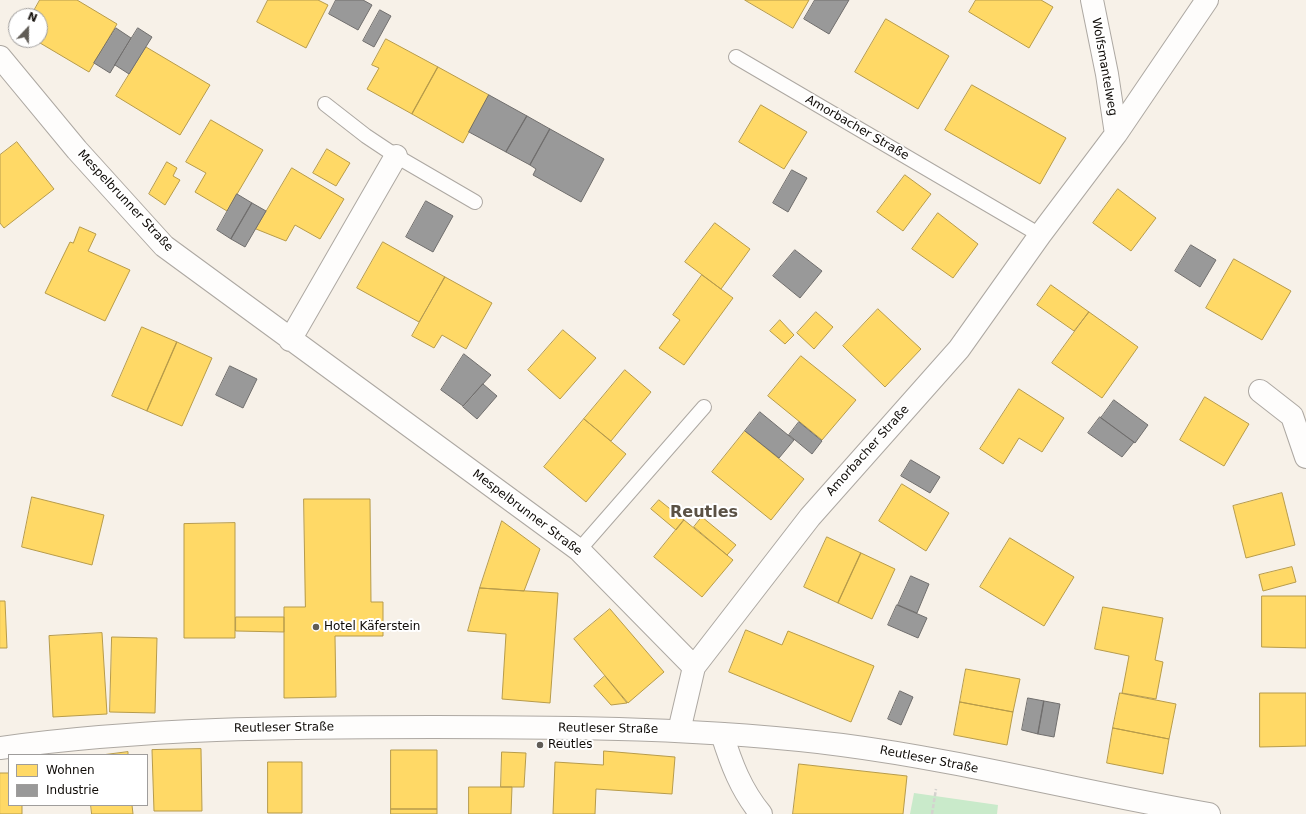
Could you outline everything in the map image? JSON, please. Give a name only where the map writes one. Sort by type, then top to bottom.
[{"type":"street","name":"Wolfsmantelweg","points":[[1092,0],[1107,74],[1116,134]]},
{"type":"street","name":"Amorbacher Straße","points":[[694,667],[810,517],[959,349],[1040,235],[1116,134],[1207,0]]},
{"type":"street","name":"Mespelbrunner Straße","points":[[0,56],[76,150],[164,246],[290,340],[579,550],[694,667]]},
{"type":"street","points":[[290,340],[396,156]]},
{"type":"street","points":[[1260,391],[1292,416],[1306,457]]},
{"type":"street","points":[[679,731],[694,667]]},
{"type":"street","name":"Reutleser Straße","points":[[0,748],[132,733],[191,730],[518,727],[679,731],[780,738],[893,753],[1112,797],[1209,814]]},
{"type":"street","points":[[722,734],[731,763],[740,783],[761,814]]},
{"type":"lane","name":"Amorbacher Straße","points":[[736,57],[1040,235]]},
{"type":"lane","points":[[325,104],[366,136],[396,156],[475,202]]},
{"type":"lane","points":[[579,550],[704,406]]},
{"type":"green space","points":[[914,793],[998,805],[997,814],[910,814]]},
{"type":"building: Wohnen","points":[[40,0],[77,0],[117,24],[89,72],[48,48],[48,8],[36,8]]},
{"type":"building: Wohnen","points":[[268,0],[318,0],[328,5],[306,48],[257,22]]},
{"type":"building: Wohnen","points":[[745,0],[809,0],[793,28]]},
{"type":"building: Wohnen","points":[[976,0],[1041,0],[1053,7],[1029,48],[969,12]]},
{"type":"building: Wohnen","points":[[886,19],[949,56],[918,109],[855,72]]},
{"type":"building: Wohnen","points":[[386,39],[438,67],[412,114],[367,89],[379,68],[372,65]]},
{"type":"building: Wohnen","points":[[146,47],[210,85],[180,135],[116,96]]},
{"type":"building: Wohnen","points":[[438,67],[489,95],[463,143],[412,114]]},
{"type":"building: Wohnen","points":[[972,85],[1066,138],[1040,184],[945,130]]},
{"type":"building: Wohnen","points":[[761,105],[807,132],[784,169],[739,142]]},
{"type":"building: Wohnen","points":[[211,120],[263,150],[227,211],[195,192],[206,173],[186,162]]},
{"type":"building: Wohnen","points":[[17,142],[54,189],[4,228],[0,223],[0,155]]},
{"type":"building: Wohnen","points":[[327,149],[350,163],[336,186],[313,173]]},
{"type":"building: Wohnen","points":[[167,162],[177,168],[173,176],[180,180],[165,205],[149,194]]},
{"type":"building: Wohnen","points":[[292,168],[344,199],[320,239],[295,225],[286,241],[256,229]]},
{"type":"building: Wohnen","points":[[905,175],[931,194],[903,231],[877,212]]},
{"type":"building: Wohnen","points":[[1118,189],[1156,218],[1131,251],[1093,223]]},
{"type":"building: Wohnen","points":[[938,213],[978,244],[953,278],[912,249]]},
{"type":"building: Wohnen","points":[[715,223],[750,249],[721,289],[685,262]]},
{"type":"building: Wohnen","points":[[80,227],[96,234],[88,251],[130,270],[105,321],[45,293],[70,242],[73,243]]},
{"type":"building: Wohnen","points":[[383,242],[445,277],[419,322],[357,288]]},
{"type":"building: Wohnen","points":[[1234,259],[1291,291],[1262,340],[1206,308]]},
{"type":"building: Wohnen","points":[[702,275],[733,298],[684,365],[659,348],[680,320],[673,315]]},
{"type":"building: Wohnen","points":[[445,277],[492,303],[466,349],[442,335],[434,348],[412,336]]},
{"type":"building: Wohnen","points":[[1051,285],[1089,312],[1074,331],[1037,305]]},
{"type":"building: Wohnen","points":[[878,309],[921,349],[885,387],[843,346]]},
{"type":"building: Wohnen","points":[[816,312],[833,327],[814,349],[797,333]]},
{"type":"building: Wohnen","points":[[1089,312],[1138,347],[1102,398],[1052,363]]},
{"type":"building: Wohnen","points":[[780,320],[794,335],[785,344],[770,331]]},
{"type":"building: Wohnen","points":[[142,327],[177,342],[147,411],[112,396]]},
{"type":"building: Wohnen","points":[[563,330],[596,358],[560,399],[528,370]]},
{"type":"building: Wohnen","points":[[177,342],[212,358],[182,426],[147,411]]},
{"type":"building: Wohnen","points":[[801,356],[856,400],[822,440],[768,396]]},
{"type":"building: Wohnen","points":[[625,370],[651,392],[611,441],[584,419]]},
{"type":"building: Wohnen","points":[[1019,389],[1064,418],[1042,452],[1019,438],[1003,464],[980,449]]},
{"type":"building: Wohnen","points":[[1205,397],[1249,424],[1224,466],[1180,440]]},
{"type":"building: Wohnen","points":[[584,419],[626,454],[586,502],[544,467]]},
{"type":"building: Wohnen","points":[[745,431],[804,479],[771,520],[712,472]]},
{"type":"building: Wohnen","points":[[902,484],[949,513],[926,551],[879,521]]},
{"type":"building: Wohnen","points":[[1282,493],[1295,545],[1246,558],[1233,506]]},
{"type":"building: Wohnen","points":[[32,497],[104,515],[92,565],[22,547]]},
{"type":"building: Wohnen","points":[[304,499],[370,499],[371,602],[383,602],[383,636],[335,636],[336,697],[284,698],[284,607],[305,607]]},
{"type":"building: Wohnen","points":[[659,500],[684,520],[676,530],[651,509]]},
{"type":"building: Wohnen","points":[[702,517],[736,545],[727,555],[694,527]]},
{"type":"building: Wohnen","points":[[684,520],[733,560],[702,597],[654,557]]},
{"type":"building: Wohnen","points":[[502,521],[540,549],[524,591],[480,588]]},
{"type":"building: Wohnen","points":[[235,523],[235,638],[184,638],[184,524]]},
{"type":"building: Wohnen","points":[[827,537],[861,553],[838,603],[804,587]]},
{"type":"building: Wohnen","points":[[1010,538],[1074,577],[1044,626],[980,587]]},
{"type":"building: Wohnen","points":[[861,553],[895,569],[872,619],[838,603]]},
{"type":"building: Wohnen","points":[[1292,567],[1296,582],[1263,591],[1259,575]]},
{"type":"building: Wohnen","points":[[480,588],[558,593],[550,703],[502,699],[506,634],[468,631]]},
{"type":"building: Wohnen","points":[[1262,596],[1306,596],[1306,648],[1262,647]]},
{"type":"building: Wohnen","points":[[0,601],[5,601],[7,648],[0,648]]},
{"type":"building: Wohnen","points":[[1103,607],[1163,618],[1155,660],[1163,662],[1156,699],[1122,693],[1129,656],[1095,649]]},
{"type":"building: Wohnen","points":[[610,609],[664,672],[628,703],[574,639]]},
{"type":"building: Wohnen","points":[[236,617],[284,617],[284,632],[236,631]]},
{"type":"building: Wohnen","points":[[746,630],[782,645],[788,631],[874,666],[851,722],[729,672]]},
{"type":"building: Wohnen","points":[[102,633],[107,714],[53,717],[49,636]]},
{"type":"building: Wohnen","points":[[112,637],[157,638],[155,713],[110,712]]},
{"type":"building: Wohnen","points":[[966,669],[1020,679],[1013,712],[960,702]]},
{"type":"building: Wohnen","points":[[605,676],[627,703],[611,705],[594,686]]},
{"type":"building: Wohnen","points":[[1120,693],[1176,704],[1169,739],[1113,728]]},
{"type":"building: Wohnen","points":[[1260,693],[1306,693],[1306,746],[1260,747]]},
{"type":"building: Wohnen","points":[[960,702],[1013,712],[1007,745],[954,735]]},
{"type":"building: Wohnen","points":[[1113,728],[1169,739],[1163,774],[1107,763]]},
{"type":"building: Wohnen","points":[[201,749],[202,811],[154,811],[152,750]]},
{"type":"building: Wohnen","points":[[391,750],[437,750],[437,809],[391,809]]},
{"type":"building: Wohnen","points":[[604,751],[675,757],[672,794],[596,789],[595,814],[553,814],[555,762],[603,765]]},
{"type":"building: Wohnen","points":[[128,752],[128,754],[111,754]]},
{"type":"building: Wohnen","points":[[502,752],[526,753],[524,787],[501,787]]},
{"type":"building: Wohnen","points":[[268,762],[302,762],[302,813],[268,813]]},
{"type":"building: Wohnen","points":[[799,764],[907,776],[903,814],[793,814]]},
{"type":"building: Wohnen","points":[[0,773],[8,773],[8,806],[22,806],[22,814],[0,814]]},
{"type":"building: Wohnen","points":[[469,787],[512,787],[511,814],[469,814]]},
{"type":"building: Wohnen","points":[[91,806],[132,806],[133,814],[92,814]]},
{"type":"building: Wohnen","points":[[391,809],[437,809],[437,814],[391,814]]},
{"type":"building: Industrie","points":[[336,0],[363,0],[372,5],[358,30],[329,14]]},
{"type":"building: Industrie","points":[[815,0],[849,0],[829,34],[804,19]]},
{"type":"building: Industrie","points":[[380,10],[391,16],[374,47],[363,41]]},
{"type":"building: Industrie","points":[[116,28],[131,38],[110,73],[94,63]]},
{"type":"building: Industrie","points":[[138,28],[152,37],[129,74],[115,65]]},
{"type":"building: Industrie","points":[[489,95],[527,116],[506,152],[469,132]]},
{"type":"building: Industrie","points":[[527,116],[550,129],[530,165],[506,152]]},
{"type":"building: Industrie","points":[[550,129],[604,159],[581,202],[533,175],[536,169],[530,165]]},
{"type":"building: Industrie","points":[[792,170],[807,178],[788,212],[773,203]]},
{"type":"building: Industrie","points":[[237,194],[252,203],[231,239],[217,230]]},
{"type":"building: Industrie","points":[[426,201],[453,216],[433,252],[406,237]]},
{"type":"building: Industrie","points":[[252,203],[266,211],[245,247],[231,239]]},
{"type":"building: Industrie","points":[[1191,245],[1216,260],[1200,287],[1175,271]]},
{"type":"building: Industrie","points":[[795,250],[822,271],[800,298],[773,276]]},
{"type":"building: Industrie","points":[[464,354],[491,375],[463,406],[441,390]]},
{"type":"building: Industrie","points":[[230,366],[257,379],[243,408],[216,395]]},
{"type":"building: Industrie","points":[[483,384],[497,396],[477,419],[463,407]]},
{"type":"building: Industrie","points":[[1114,400],[1148,425],[1135,443],[1101,418]]},
{"type":"building: Industrie","points":[[760,412],[794,440],[779,458],[745,431]]},
{"type":"building: Industrie","points":[[1100,417],[1134,442],[1122,457],[1088,433]]},
{"type":"building: Industrie","points":[[799,422],[822,441],[812,454],[789,435]]},
{"type":"building: Industrie","points":[[911,460],[940,477],[930,493],[901,476]]},
{"type":"building: Industrie","points":[[911,576],[929,584],[917,613],[898,605]]},
{"type":"building: Industrie","points":[[897,605],[927,618],[918,638],[888,625]]},
{"type":"building: Industrie","points":[[900,691],[913,697],[901,725],[888,719]]},
{"type":"building: Industrie","points":[[1028,698],[1044,701],[1038,734],[1022,730]]},
{"type":"building: Industrie","points":[[1044,701],[1060,704],[1054,737],[1038,734]]},
{"type":"place","name":"Hotel Käferstein","points":[[316,627]]},
{"type":"place","name":"Reutles","points":[[540,745]]},
{"type":"district","name":"Reutles","points":[[704,513]]}]
